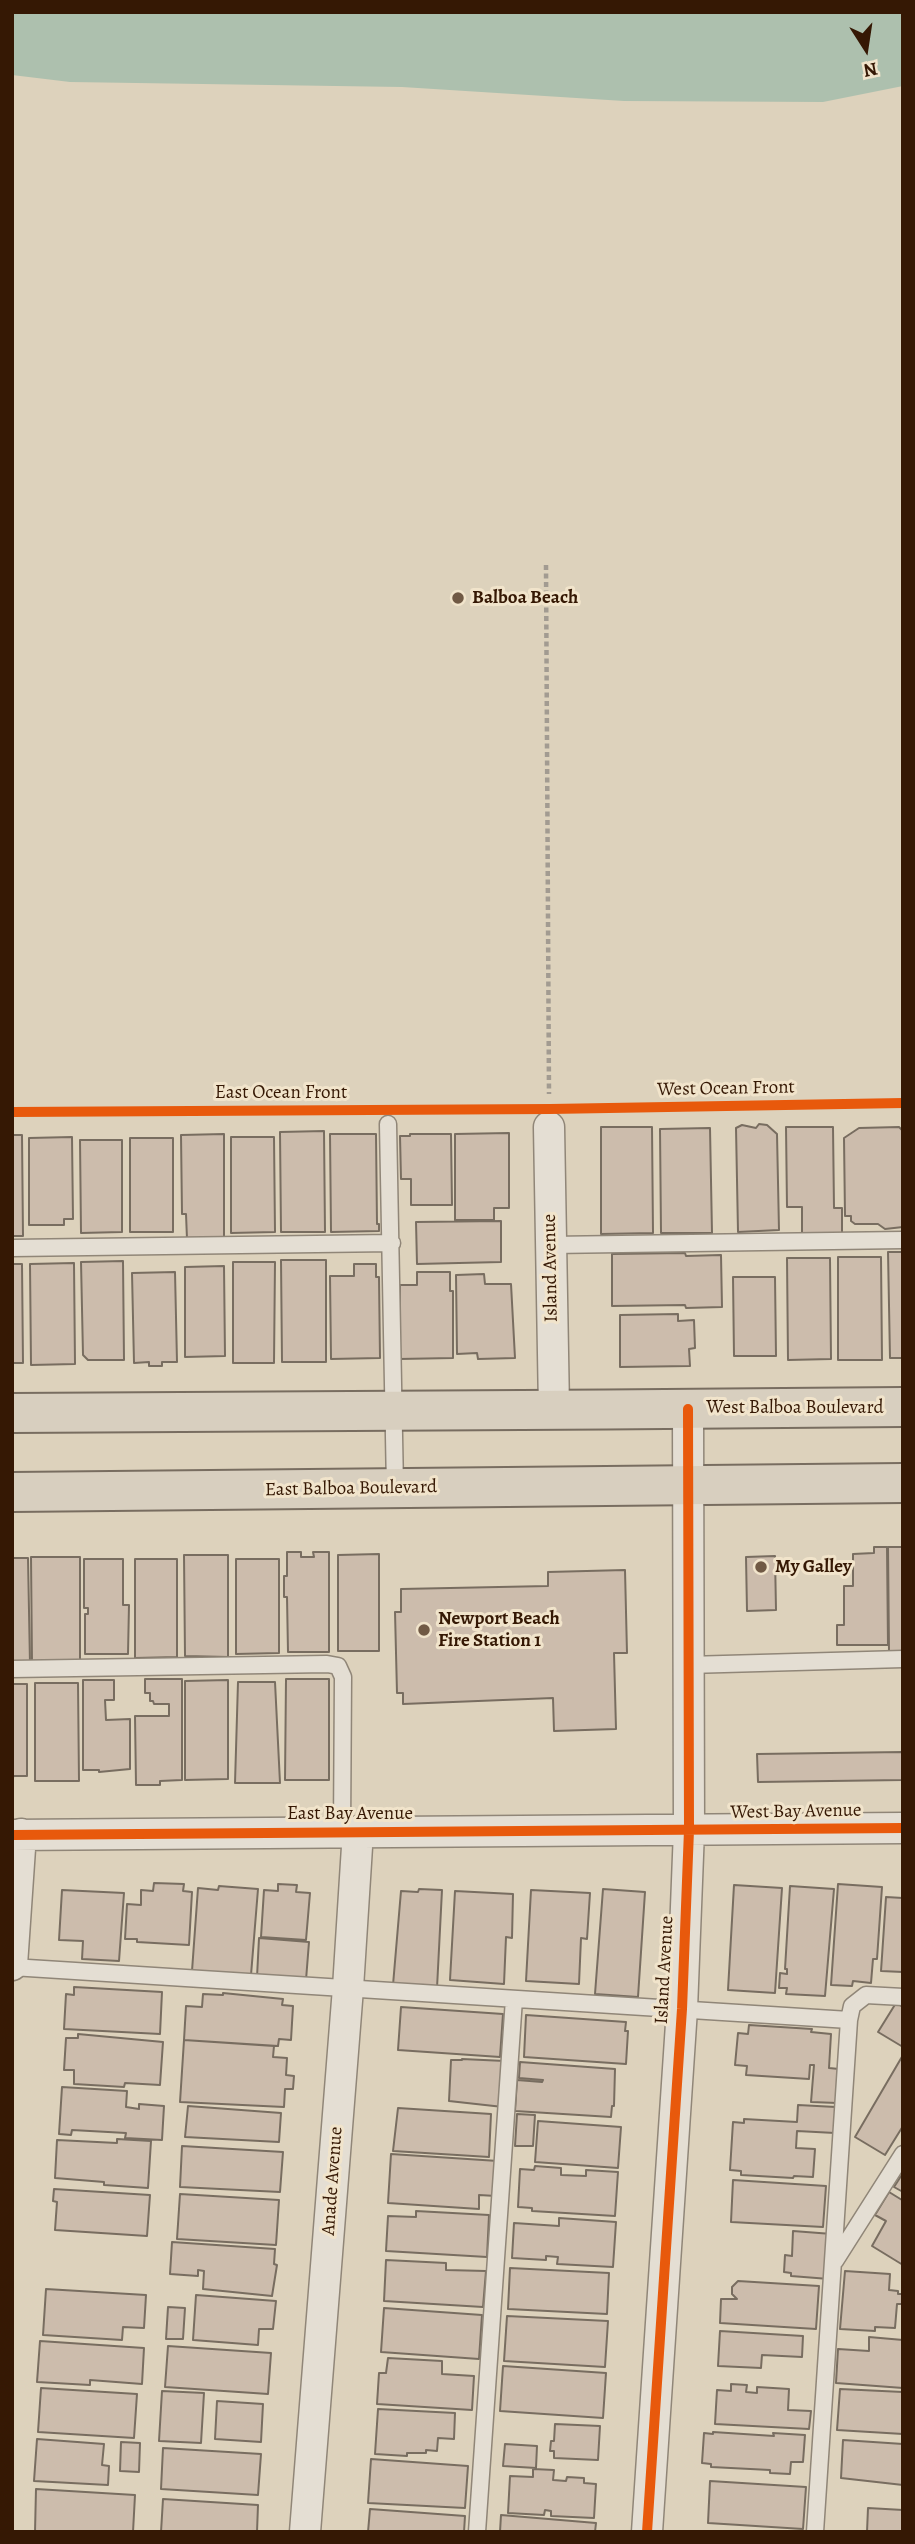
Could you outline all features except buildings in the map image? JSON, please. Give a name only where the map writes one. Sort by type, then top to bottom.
[{"type":"main road","name":"West Balboa Boulevard","points":[[688,1409],[903,1407]]},
{"type":"main road","points":[[12,1413],[394,1413],[688,1409]]},
{"type":"main road","points":[[689,1486],[903,1483]]},
{"type":"main road","name":"East Balboa Boulevard","points":[[12,1492],[689,1486]]},
{"type":"street","name":"Island Avenue","points":[[549,1127],[554,1409]]},
{"type":"street","name":"Island Avenue","points":[[647,2532],[682,2009],[689,1830],[688,1409]]},
{"type":"street","name":"West Bay Avenue","points":[[689,1830],[903,1828]]},
{"type":"street","name":"East Bay Avenue","points":[[17,1835],[689,1830]]},
{"type":"street","name":"Anade Avenue","points":[[305,2532],[348,1988],[350,1831]]},
{"type":"street","points":[[12,1966],[17,1835]]},
{"type":"lane","points":[[388,1124],[395,1488]]},
{"type":"lane","points":[[551,1245],[903,1240]]},
{"type":"lane","points":[[12,1248],[392,1243]]},
{"type":"lane","points":[[688,1665],[903,1659]]},
{"type":"lane","points":[[12,1668],[338,1666],[343,1677],[350,1831]]},
{"type":"lane","points":[[12,1966],[849,2020]]},
{"type":"lane","points":[[814,2532],[849,2020],[852,2006],[866,1995],[903,1997]]},
{"type":"lane","points":[[477,2532],[514,1999]]},
{"type":"lane","points":[[834,2264],[903,2154]]},
{"type":"path","points":[[546,565],[550,1095]]},
{"type":"shaded area","points":[[12,12],[903,12],[903,86],[823,102],[624,101],[402,87],[70,82],[12,75]]},
{"type":"cycle path","name":"West Ocean Front","points":[[12,1112],[550,1109],[903,1103]]},
{"type":"cycle path","points":[[647,2532],[682,2009],[689,1830],[688,1409]]},
{"type":"cycle path","points":[[12,1835],[903,1828]]},
{"type":"place","name":"Balboa Beach","points":[[458,598]]},
{"type":"place","name":"My Galley","points":[[761,1567]]},
{"type":"place","name":"Newport Beach Fire Station 1","points":[[424,1630]]}]
